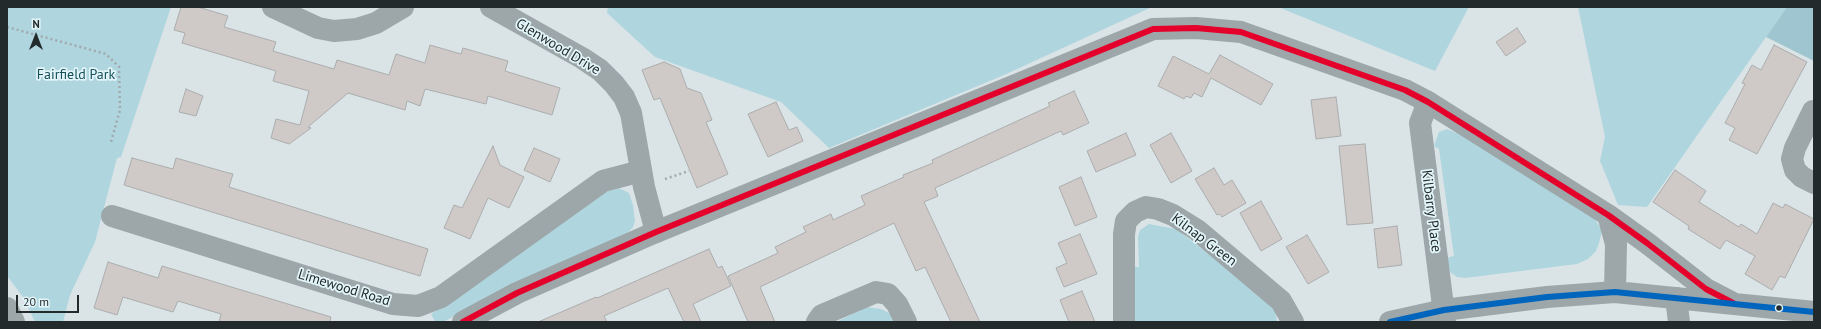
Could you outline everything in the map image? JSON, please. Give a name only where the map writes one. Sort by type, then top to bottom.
[{"type":"street","points":[[273,7],[318,28],[334,32],[357,29],[376,23],[403,7]]},
{"type":"street","name":"Glenwood Drive","points":[[491,7],[582,58],[600,70],[624,97],[631,113],[641,171],[656,232]]},
{"type":"street","points":[[463,322],[517,293],[656,232],[1153,29],[1196,28],[1241,32],[1405,90],[1428,102],[1608,215],[1706,288],[1733,303]]},
{"type":"street","name":"Kilbarry Place","points":[[1428,102],[1420,123],[1444,316]]},
{"type":"street","points":[[1813,111],[1795,148],[1792,159],[1795,170],[1802,177],[1814,183]]},
{"type":"street","name":"Limewood Road","points":[[112,216],[393,304],[418,306],[441,297],[600,183],[621,175],[641,171]]},
{"type":"street","name":"Kilnap Green","points":[[1124,322],[1124,234],[1126,221],[1135,212],[1146,207],[1158,209],[1173,215],[1196,230],[1281,301],[1293,322]]},
{"type":"street","points":[[1608,215],[1616,244],[1615,292]]},
{"type":"street","points":[[1647,243],[1676,298],[1679,322]]},
{"type":"street","points":[[816,322],[822,316],[876,292],[888,294],[897,304],[906,322]]},
{"type":"street","points":[[1390,322],[1444,316],[1547,297],[1615,292],[1814,312]]},
{"type":"street","points":[[7,308],[14,322]]},
{"type":"path","points":[[7,27],[106,54],[120,66],[120,110],[111,142]]},
{"type":"green space","name":"Fairfield Park","points":[[7,7],[171,7],[121,157],[117,158],[95,242],[70,295],[63,322],[35,322],[23,297],[7,276]]},
{"type":"green space","points":[[608,7],[1152,7],[1004,75],[829,148],[781,102],[655,57],[607,13]]},
{"type":"green space","points":[[1278,7],[1469,7],[1435,71]]},
{"type":"green space","points":[[1578,7],[1787,7],[1647,207],[1618,205],[1600,161],[1605,137]]},
{"type":"green space","points":[[1447,129],[1487,146],[1595,219],[1602,231],[1596,251],[1588,259],[1577,264],[1465,278],[1457,277],[1450,272],[1446,258],[1454,256],[1439,149],[1434,146],[1439,132]]},
{"type":"green space","points":[[619,188],[629,193],[633,205],[635,221],[629,232],[443,322],[435,322],[431,314],[605,192]]},
{"type":"green space","points":[[1149,224],[1176,229],[1266,298],[1276,313],[1277,322],[1132,322],[1131,267],[1139,267],[1138,237],[1140,230]]},
{"type":"green space","points":[[867,307],[881,309],[893,315],[896,322],[836,322]]},
{"type":"shaded area","points":[[1787,7],[1814,7],[1814,61],[1766,37]]},
{"type":"building","points":[[181,7],[198,7],[228,16],[224,27],[276,42],[273,51],[334,69],[337,60],[389,75],[396,54],[425,63],[430,45],[461,54],[463,48],[508,61],[505,71],[560,88],[552,115],[488,96],[486,104],[425,89],[420,106],[407,101],[405,110],[348,93],[308,127],[311,128],[289,144],[271,138],[276,119],[300,125],[309,91],[273,81],[276,71],[182,43],[185,33],[174,30]]},
{"type":"building","points":[[1517,28],[1526,42],[1506,56],[1496,42]]},
{"type":"building","points":[[1774,45],[1807,62],[1757,154],[1729,140],[1735,128],[1725,123],[1745,84],[1742,83],[1752,65],[1761,70]]},
{"type":"building","points":[[1220,55],[1273,84],[1261,105],[1211,78],[1202,97],[1194,93],[1191,98],[1186,96],[1184,99],[1158,86],[1173,56],[1209,74]]},
{"type":"building","points":[[664,62],[680,69],[687,88],[701,93],[712,120],[706,122],[728,174],[697,188],[660,98],[654,100],[642,70]]},
{"type":"building","points":[[186,89],[203,96],[196,116],[179,112]]},
{"type":"building","points":[[1074,91],[1089,123],[1063,135],[1061,131],[935,188],[938,196],[924,202],[980,322],[951,322],[925,267],[916,271],[894,223],[760,287],[775,322],[748,322],[728,276],[778,253],[775,247],[806,232],[803,227],[831,214],[833,220],[865,205],[861,196],[904,177],[903,175],[933,163],[932,160],[1050,106],[1048,103]]},
{"type":"building","points":[[1336,97],[1341,136],[1316,139],[1311,100]]},
{"type":"building","points":[[776,102],[789,130],[797,127],[803,141],[768,157],[748,114]]},
{"type":"building","points":[[1126,133],[1136,155],[1096,172],[1087,151]]},
{"type":"building","points":[[1171,133],[1192,171],[1171,183],[1150,145]]},
{"type":"building","points":[[1365,144],[1373,223],[1347,225],[1339,146]]},
{"type":"building","points":[[493,146],[500,165],[524,177],[509,208],[488,198],[470,239],[444,228],[454,205],[462,208]]},
{"type":"building","points":[[534,148],[560,159],[550,182],[524,170]]},
{"type":"building","points":[[132,158],[173,169],[176,158],[233,174],[229,187],[428,249],[420,276],[124,185]]},
{"type":"building","points":[[1214,168],[1224,185],[1232,180],[1246,203],[1222,217],[1220,214],[1217,215],[1195,179]]},
{"type":"building","points":[[1675,170],[1706,191],[1699,202],[1739,227],[1741,224],[1757,234],[1773,203],[1783,208],[1785,204],[1814,219],[1785,278],[1780,276],[1772,290],[1745,274],[1755,256],[1726,240],[1720,249],[1688,229],[1689,226],[1653,202]]},
{"type":"building","points":[[1081,177],[1097,217],[1075,226],[1059,187]]},
{"type":"building","points":[[1261,201],[1282,239],[1261,251],[1240,213]]},
{"type":"building","points":[[1397,226],[1402,265],[1378,268],[1374,229]]},
{"type":"building","points":[[1080,234],[1097,274],[1064,287],[1056,268],[1067,263],[1058,243]]},
{"type":"building","points":[[1307,235],[1329,272],[1308,284],[1286,247]]},
{"type":"building","points":[[709,249],[718,268],[722,266],[731,286],[693,304],[701,322],[684,322],[668,288],[604,316],[607,322],[538,322],[596,297],[597,298]]},
{"type":"building","points":[[108,262],[158,278],[162,266],[331,317],[330,322],[219,322],[221,314],[178,301],[173,312],[123,297],[117,315],[94,308]]},
{"type":"building","points":[[1082,291],[1095,322],[1069,322],[1060,300]]},
{"type":"transit line","points":[[463,322],[517,293],[656,232],[1153,29],[1196,28],[1241,32],[1405,90],[1428,102],[1608,215],[1706,289],[1733,303]]},
{"type":"transit line","points":[[1390,322],[1444,310],[1547,297],[1615,292],[1814,312]]}]
